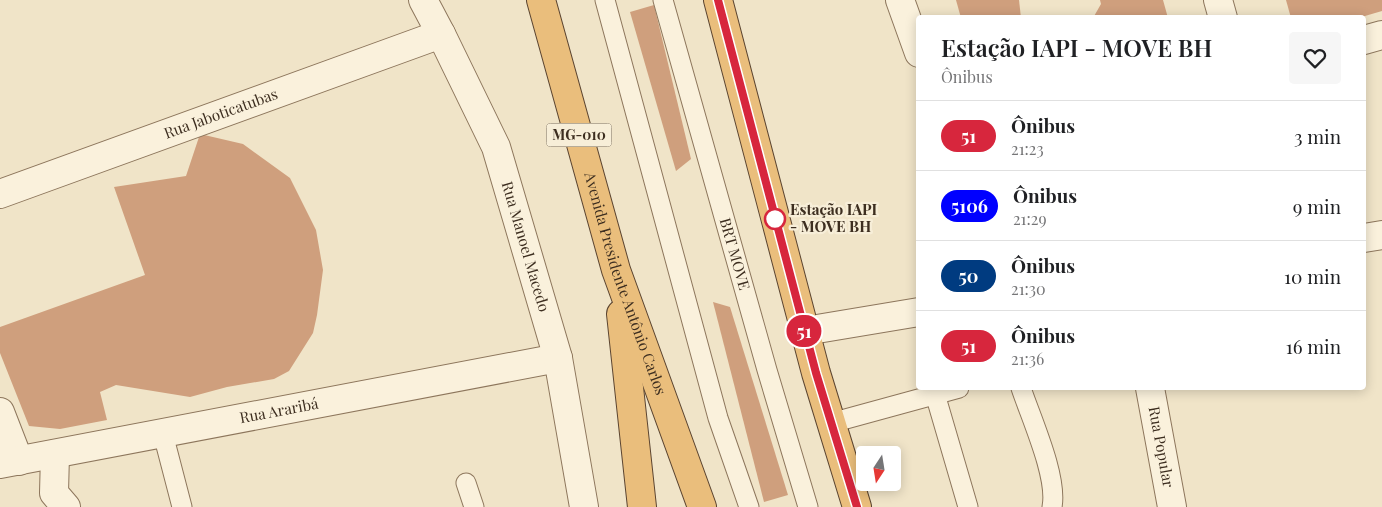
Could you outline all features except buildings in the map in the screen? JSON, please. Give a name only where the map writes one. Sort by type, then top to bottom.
[{"type":"highway","name":"Avenida Presidente Antônio Carlos","points":[[541,0],[616,270],[702,507]]},
{"type":"highway","points":[[718,0],[804,331],[857,507]]},
{"type":"highway","points":[[616,270],[642,507]]},
{"type":"street","name":"Rua Manoel Macedo","points":[[423,0],[496,147],[558,358],[584,507]]},
{"type":"street","points":[[900,0],[916,45]]},
{"type":"street","points":[[1218,0],[1222,15]]},
{"type":"street","name":"Rua Jaboticatubas","points":[[0,194],[441,34]]},
{"type":"street","points":[[1366,39],[1382,35]]},
{"type":"street","points":[[1366,238],[1382,235]]},
{"type":"street","points":[[804,331],[916,312]]},
{"type":"street","name":"Rua Araribá","points":[[10,462],[558,358]]},
{"type":"street","name":"Rua Popular","points":[[1150,390],[1172,507]]},
{"type":"street","points":[[0,412],[10,462]]},
{"type":"street","points":[[55,454],[57,502]]},
{"type":"lane","points":[[605,0],[718,418],[750,507]]},
{"type":"lane","name":"BRT MOVE","points":[[663,0],[767,370],[808,507]]},
{"type":"lane","points":[[831,423],[951,390]]},
{"type":"lane","points":[[1022,390],[1050,473],[1054,498],[1052,507]]},
{"type":"lane","points":[[935,394],[968,507]]},
{"type":"lane","points":[[162,434],[182,507]]},
{"type":"lane","points":[[466,483],[474,507]]},
{"type":"bus line","name":"51","points":[[718,0],[816,373],[857,507]]},
{"type":"place","name":"Estação IAPI - MOVE BH","points":[[775,219]]}]
